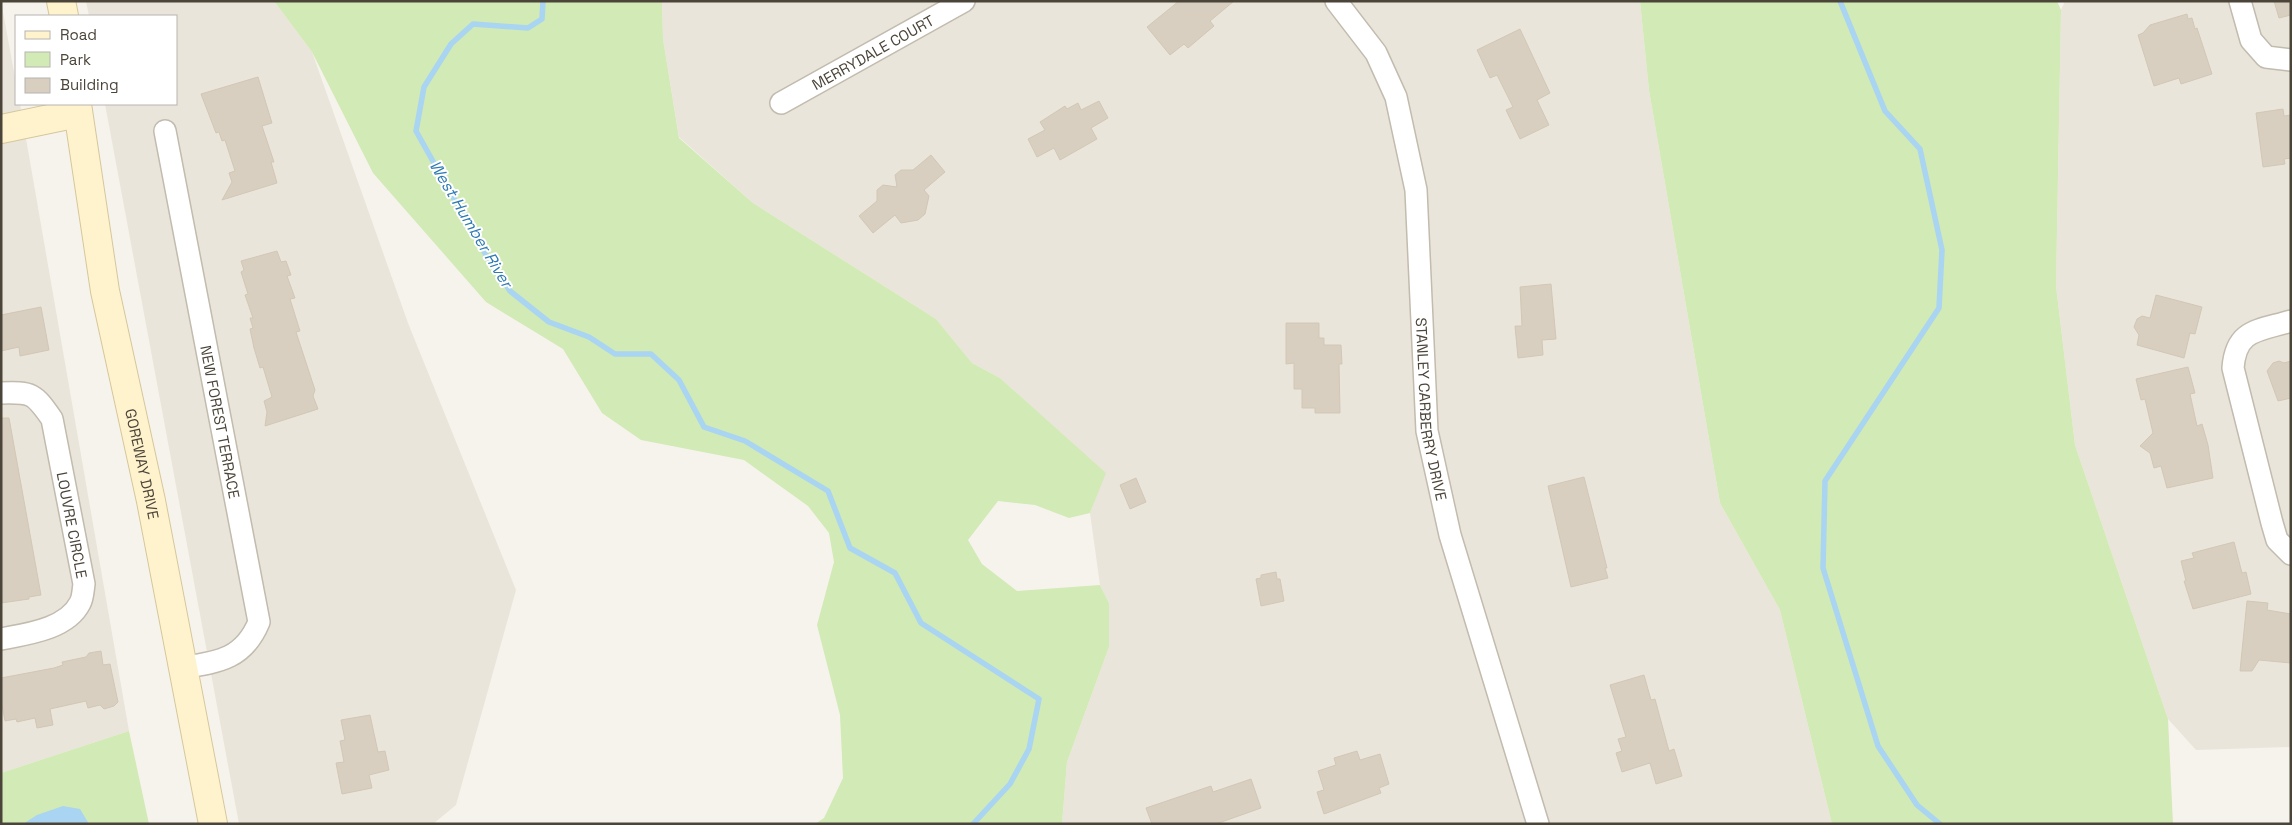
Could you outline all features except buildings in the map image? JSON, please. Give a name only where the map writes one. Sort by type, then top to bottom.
[{"type":"street","points":[[61,1],[64,15]]},
{"type":"street","name":"MERRYDALE COURT","points":[[781,103],[964,1]]},
{"type":"street","name":"STANLEY CARBERRY DRIVE","points":[[1336,1],[1376,53],[1396,97],[1416,190],[1428,432],[1450,535],[1538,824]]},
{"type":"street","points":[[2240,1],[2252,40],[2266,57],[2291,60]]},
{"type":"street","points":[[1,129],[78,108]]},
{"type":"street","name":"GOREWAY DRIVE","points":[[78,108],[106,291],[185,667],[213,824]]},
{"type":"street","name":"NEW FOREST TERRACE","points":[[165,131],[259,622],[253,636],[241,649],[229,657],[217,662],[185,667]]},
{"type":"street","points":[[2291,321],[2252,332],[2241,340],[2234,352],[2233,368],[2277,540],[2291,554]]},
{"type":"street","name":"LOUVRE CIRCLE","points":[[1,394],[26,392],[41,403],[52,419],[84,584],[81,602],[72,614],[58,623],[1,640]]},
{"type":"shaded area","points":[[1,1],[15,78],[15,105],[20,105],[129,731],[1,773]]},
{"type":"shaded area","points":[[86,1],[274,1],[312,52],[408,323],[516,590],[456,805],[433,824],[239,824],[105,105],[178,105],[178,15],[89,15]]},
{"type":"shaded area","points":[[662,1],[1640,1],[1649,90],[1720,503],[1780,610],[1832,824],[1062,824],[1067,762],[1109,647],[1109,603],[1100,585],[1090,513],[1105,473],[1000,378],[972,363],[936,319],[753,203],[679,137],[663,39]]},
{"type":"shaded area","points":[[2065,1],[2291,1],[2291,747],[2196,750],[2168,719],[2075,445],[2056,286],[2061,10]]},
{"type":"green space","points":[[274,1],[662,1],[663,39],[679,138],[753,203],[936,319],[972,363],[1000,378],[1106,473],[1090,513],[1069,518],[1035,505],[998,501],[968,540],[982,564],[1017,591],[1100,585],[1109,603],[1109,647],[1067,762],[1062,824],[815,824],[824,818],[843,778],[840,715],[817,625],[834,562],[829,533],[808,506],[744,460],[641,440],[602,413],[563,349],[486,302],[373,173],[312,52]]},
{"type":"green space","points":[[1640,1],[2057,1],[2061,10],[2056,286],[2075,445],[2168,719],[2173,824],[1832,824],[1780,610],[1720,503],[1649,90]]},
{"type":"green space","points":[[129,731],[149,824],[1,824],[1,773]]},
{"type":"water","points":[[63,806],[80,809],[89,824],[23,824],[37,815]]},
{"type":"waterway","name":"West Humber River","points":[[543,1],[542,19],[528,28],[473,24],[451,44],[424,87],[416,131],[481,247],[510,291],[549,322],[589,337],[615,354],[651,354],[679,380],[704,427],[745,441],[828,491],[850,548],[895,573],[921,623],[1039,699],[1029,749],[1010,784],[973,824]]},
{"type":"waterway","points":[[1840,1],[1885,111],[1920,149],[1942,250],[1939,308],[1825,481],[1823,568],[1878,746],[1917,805],[1940,824]]}]
